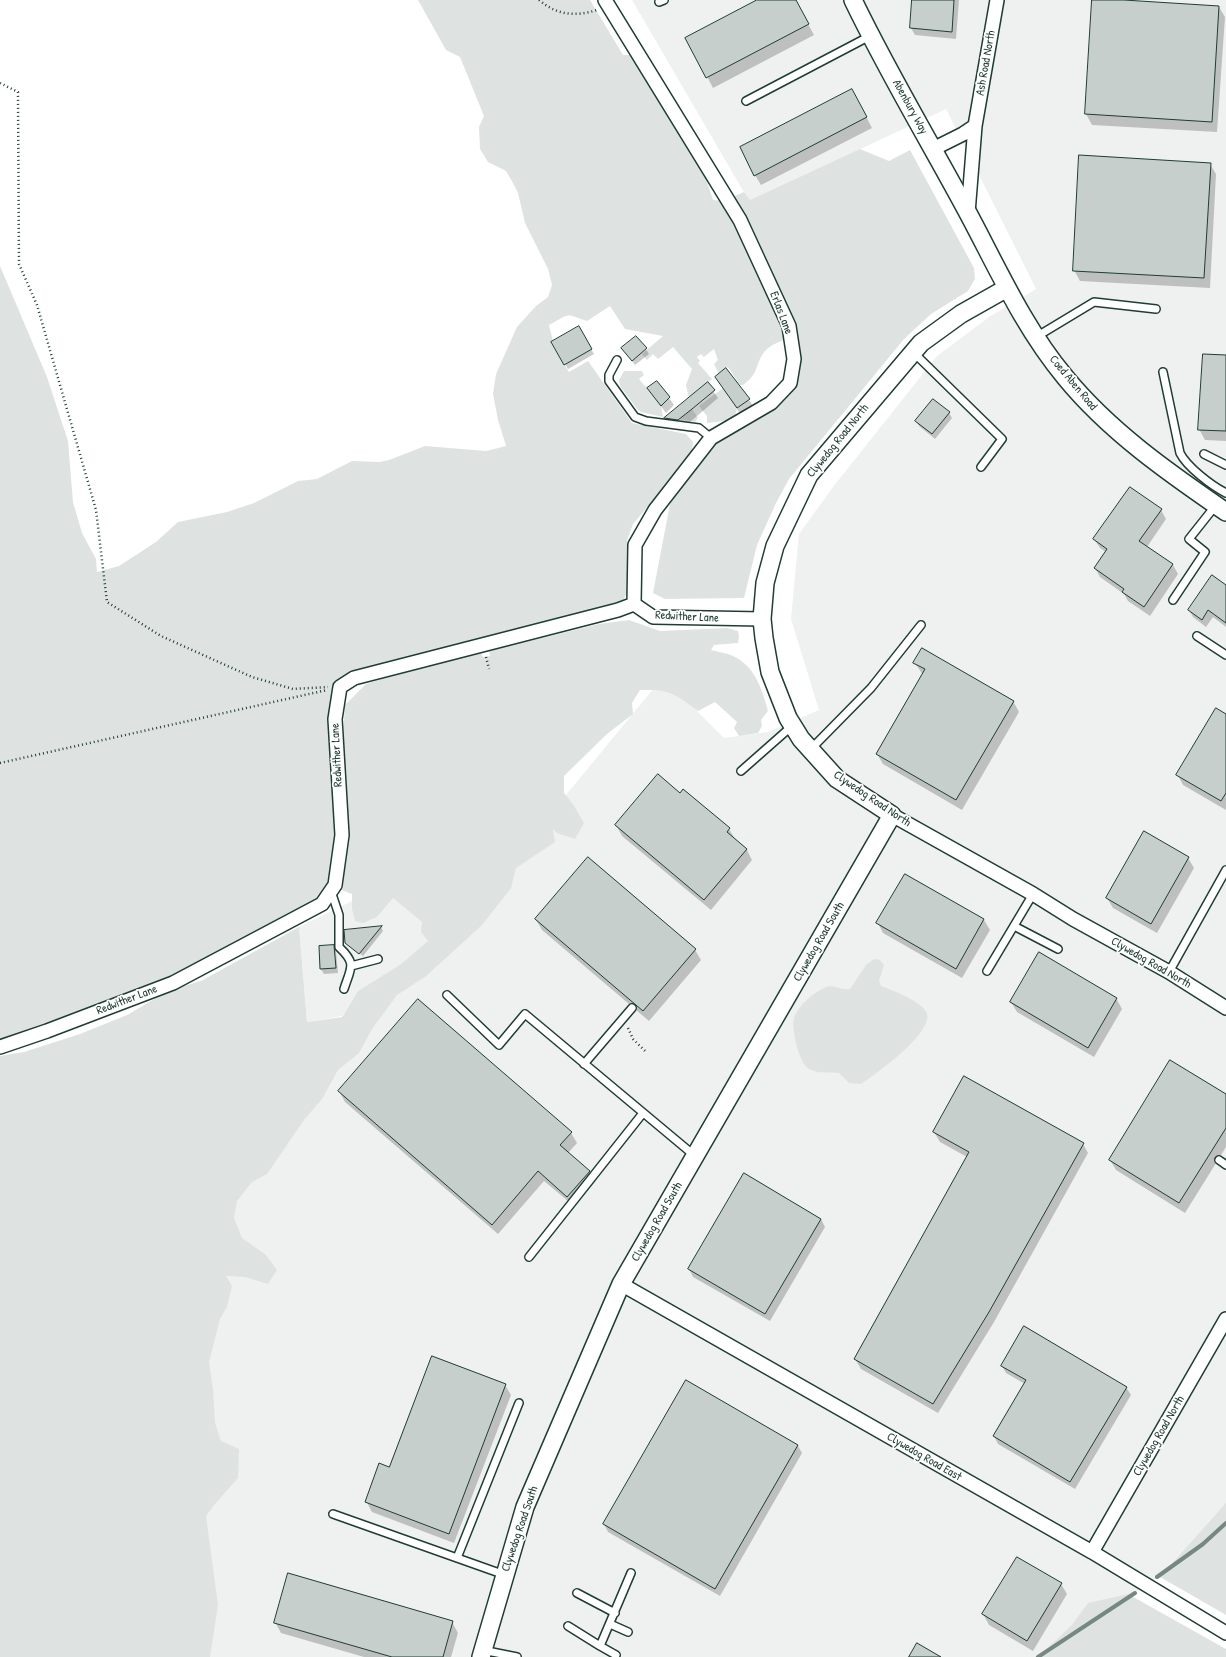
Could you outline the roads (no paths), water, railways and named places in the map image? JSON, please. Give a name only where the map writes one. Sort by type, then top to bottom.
[{"type":"street","name":"Abenbury Way","points":[[853,0],[870,36],[968,213]]},
{"type":"street","name":"Ash Road North","points":[[968,213],[975,126],[997,0]]},
{"type":"street","name":"Erlas Lane","points":[[607,3],[740,220],[789,326],[794,359],[790,382],[770,403],[711,438],[655,510],[635,545],[634,604]]},
{"type":"street","points":[[933,149],[963,134],[975,126]]},
{"type":"street","name":"Coed Aben Road","points":[[968,213],[1007,288],[1036,337],[1065,377],[1095,410],[1129,440],[1223,503]]},
{"type":"street","name":"Clywedog Road North","points":[[1007,288],[961,314],[920,343],[809,475],[775,546],[766,583],[762,620],[770,672],[792,726],[810,750],[837,779],[892,815],[1033,894],[1073,919],[1169,972],[1226,1008]]},
{"type":"street","name":"Redwither Lane","points":[[0,1047],[47,1031],[173,983],[322,904],[335,885],[342,835],[335,719],[340,687],[354,678],[618,610],[634,604],[653,617],[762,620]]},
{"type":"street","name":"Clywedog Road South","points":[[482,1653],[525,1507],[621,1284],[892,815]]},
{"type":"street","name":"Clywedog Road East","points":[[621,1284],[1092,1552],[1226,1633]]},
{"type":"street","name":"Clywedog Road North","points":[[1092,1552],[1226,1319]]},
{"type":"lane","points":[[746,101],[870,36]]},
{"type":"lane","points":[[1036,337],[1094,302],[1156,309]]},
{"type":"lane","points":[[913,352],[1002,438],[981,467]]},
{"type":"lane","points":[[617,360],[609,375],[608,381],[635,418],[646,421],[699,428],[711,438]]},
{"type":"lane","points":[[1163,372],[1180,453],[1184,460],[1223,503],[1189,539],[1205,552],[1173,600]]},
{"type":"lane","points":[[1204,454],[1226,464]]},
{"type":"lane","points":[[810,750],[871,688],[921,625]]},
{"type":"lane","points":[[1197,636],[1226,655]]},
{"type":"lane","points":[[741,771],[792,726]]},
{"type":"lane","points":[[1169,972],[1226,870]]},
{"type":"lane","points":[[331,891],[340,915],[339,947],[349,955],[351,966],[344,989]]},
{"type":"lane","points":[[987,971],[1033,894]]},
{"type":"lane","points":[[1014,926],[1058,949]]},
{"type":"lane","points":[[351,966],[378,959]]},
{"type":"lane","points":[[447,994],[499,1045],[525,1014],[695,1156]]},
{"type":"lane","points":[[584,1064],[632,1008]]},
{"type":"lane","points":[[529,1257],[643,1113]]},
{"type":"lane","points":[[1219,1160],[1226,1165]]},
{"type":"lane","points":[[457,1558],[519,1402]]},
{"type":"lane","points":[[332,1514],[505,1575]]},
{"type":"lane","points":[[600,1646],[631,1573]]},
{"type":"lane","points":[[577,1593],[615,1613]]},
{"type":"lane","points":[[610,1624],[628,1632]]},
{"type":"lane","points":[[568,1626],[616,1655]]},
{"type":"lane","points":[[482,1653],[518,1657]]},
{"type":"waterway","points":[[1157,1577],[1203,1544],[1226,1523]]},
{"type":"waterway","points":[[1038,1657],[1135,1593]]}]
